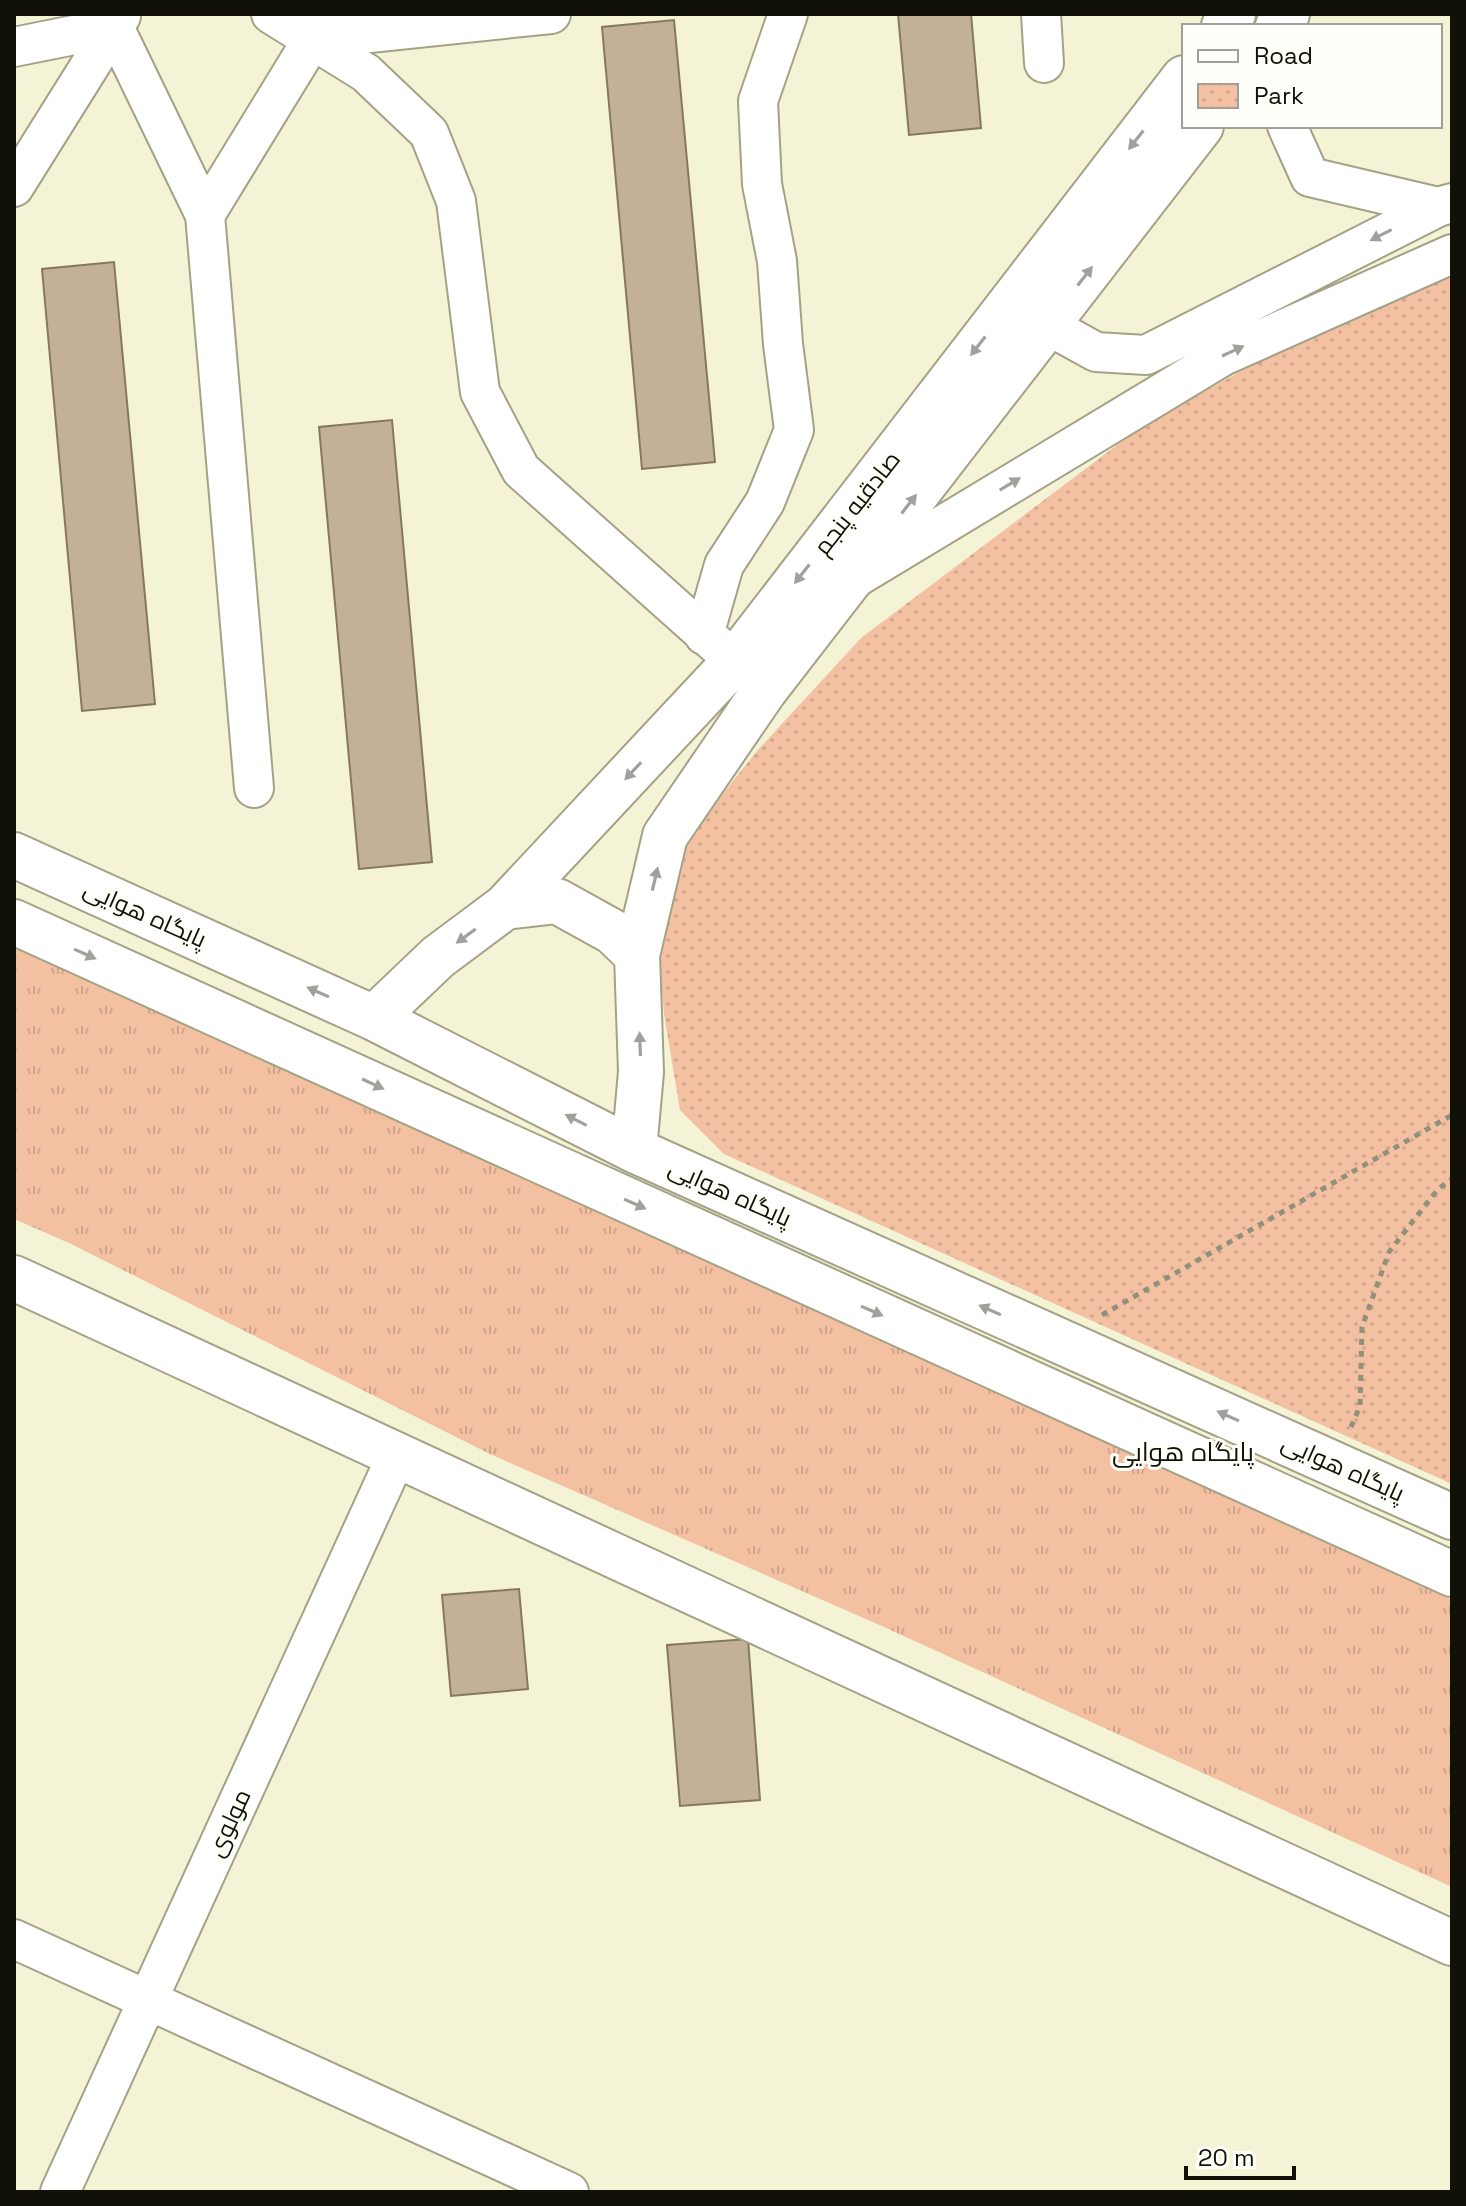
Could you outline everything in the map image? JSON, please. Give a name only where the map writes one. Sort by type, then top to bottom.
[{"type":"street","points":[[271,14],[320,27],[551,14]]},
{"type":"street","points":[[734,662],[724,565],[765,502],[794,430],[777,261],[762,184],[758,101],[788,14]]},
{"type":"street","points":[[1041,14],[1044,63]]},
{"type":"street","points":[[14,47],[118,21]]},
{"type":"street","points":[[14,187],[118,21]]},
{"type":"street","points":[[118,21],[205,215],[254,788]]},
{"type":"street","points":[[205,215],[320,27]]},
{"type":"street","points":[[320,27],[429,133],[456,201],[480,392],[521,470],[734,662]]},
{"type":"street","name":"صادقیه پنجم","points":[[374,1018],[438,957],[505,907],[734,662],[1182,81]]},
{"type":"street","name":"صادقیه پنجم","points":[[634,1150],[641,1072],[637,955],[665,836],[734,662],[848,583],[1199,128]]},
{"type":"street","points":[[1288,128],[1310,177],[1445,205]]},
{"type":"street","points":[[1009,305],[1096,352],[1146,355],[1445,205]]},
{"type":"street","points":[[848,583],[1223,356],[1452,254]]},
{"type":"street","name":"پایگاه هوایی","points":[[14,855],[374,1018],[634,1150],[1452,1517]]},
{"type":"street","points":[[505,907],[557,901],[613,932],[637,955]]},
{"type":"street","name":"پایگاه هوایی","points":[[14,922],[1452,1574]]},
{"type":"street","points":[[14,1278],[1452,1943]]},
{"type":"street","name":"مولوی","points":[[60,2192],[397,1455]]},
{"type":"street","points":[[1273,1492],[1315,1456]]},
{"type":"street","points":[[14,1939],[569,2192]]},
{"type":"path","points":[[1060,1341],[1140,1292],[1452,1115]]},
{"type":"path","points":[[1315,1456],[1360,1406],[1362,1327],[1389,1252],[1438,1189],[1452,1179]]},
{"type":"green space","points":[[1452,264],[1452,1484],[724,1154],[680,1110],[664,1014],[656,924],[689,836],[757,751],[861,638],[1141,427],[1275,352]]},
{"type":"green space","points":[[14,943],[1452,1594],[1452,1887],[884,1627],[490,1454],[69,1243],[14,1219]]},
{"type":"building","points":[[898,14],[971,14],[981,128],[909,135]]},
{"type":"building","points":[[674,20],[715,462],[642,469],[602,27]]},
{"type":"building","points":[[114,262],[155,704],[82,711],[42,269]]},
{"type":"building","points":[[392,420],[432,862],[359,869],[319,427]]},
{"type":"building","points":[[519,1589],[528,1689],[451,1696],[442,1595]]},
{"type":"building","points":[[748,1639],[760,1800],[680,1806],[667,1645]]},
{"type":"district","name":"پایگاه هوایی","points":[[1183,1452]]}]
